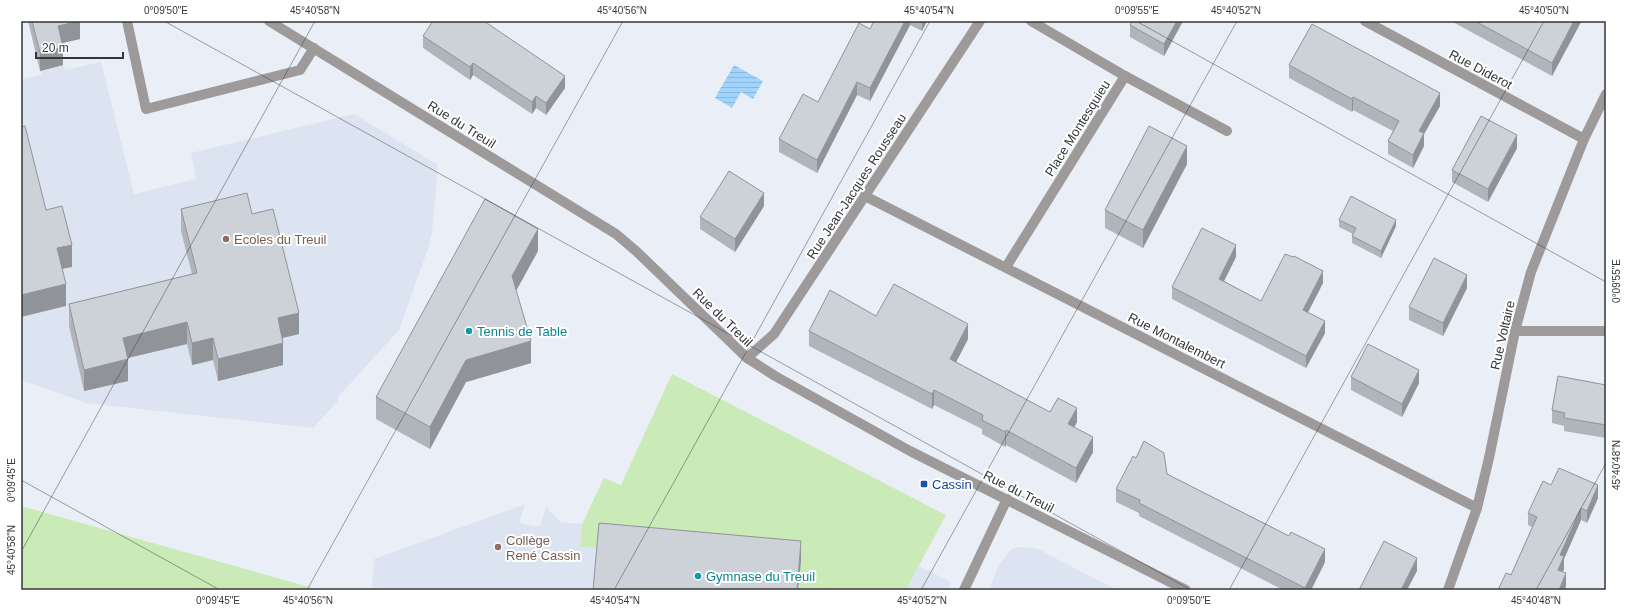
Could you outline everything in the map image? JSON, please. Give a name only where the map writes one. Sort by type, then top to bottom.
[{"type":"street","points":[[127,21],[146,108],[300,70],[314,48]]},
{"type":"street","name":"Rue du Treuil","points":[[269,21],[616,234],[636,251],[747,358],[775,376],[910,451],[1186,590]]},
{"type":"street","name":"Rue Jean-Jacques Rousseau","points":[[747,358],[774,334],[980,21]]},
{"type":"street","name":"Place Montesquieu","points":[[1006,267],[1125,76],[1031,21]]},
{"type":"street","name":"Rue Diderot","points":[[1365,21],[1584,139]]},
{"type":"street","points":[[1125,76],[1227,131]]},
{"type":"street","name":"Rue Voltaire","points":[[1448,590],[1477,508],[1490,458],[1515,331],[1531,272],[1584,139],[1606,94]]},
{"type":"street","name":"Rue Montalembert","points":[[865,196],[1477,508]]},
{"type":"street","points":[[1515,331],[1606,331]]},
{"type":"street","points":[[964,590],[1007,499]]},
{"type":"shaded area","name":"Ecoles du Treuil","points":[[101,62],[134,194],[196,179],[191,153],[354,114],[438,165],[432,232],[429,246],[399,330],[339,396],[337,402],[313,428],[86,403],[21,380],[21,79],[42,75],[40,71],[63,65],[65,70]]},
{"type":"shaded area","name":"Collège René Cassin","points":[[525,504],[519,523],[540,527],[546,506],[560,522],[582,524],[580,547],[599,548],[595,590],[372,590],[374,559]]},
{"type":"shaded area","points":[[1019,547],[1036,548],[1117,590],[989,590],[999,564],[1012,549]]},
{"type":"shaded area","points":[[919,566],[951,582],[948,590],[906,590]]},
{"type":"green space","points":[[672,374],[946,515],[906,590],[595,590],[599,548],[580,547],[582,524],[604,478],[621,485]]},
{"type":"green space","points":[[21,506],[320,590],[21,590]]},
{"type":"water","points":[[734,65],[763,81],[753,99],[741,92],[732,108],[715,98]]},
{"type":"building","points":[[32,21],[80,21],[58,26],[63,47],[40,53]]},
{"type":"building","points":[[433,21],[484,21],[565,76],[546,103],[536,96],[532,102],[473,63],[470,67],[423,36]]},
{"type":"building","points":[[874,21],[905,21],[870,88],[857,82],[817,160],[779,139],[803,94],[818,102],[859,23],[870,29]]},
{"type":"building","points":[[1132,21],[1177,21],[1164,44],[1130,25]]},
{"type":"building","points":[[1475,21],[1574,21],[1552,63]]},
{"type":"building","points":[[1312,24],[1440,93],[1419,131],[1424,133],[1413,155],[1388,141],[1399,121],[1353,97],[1352,99],[1289,65]]},
{"type":"building","points":[[1481,116],[1517,135],[1488,189],[1452,170]]},
{"type":"building","points":[[25,126],[46,210],[62,206],[72,245],[57,248],[66,284],[21,295],[21,127]]},
{"type":"building","points":[[1149,126],[1187,146],[1143,230],[1105,210]]},
{"type":"building","points":[[729,171],[764,193],[735,239],[700,217]]},
{"type":"building","points":[[247,193],[252,214],[273,209],[299,313],[278,318],[283,343],[218,359],[213,338],[192,343],[187,322],[123,338],[128,359],[84,370],[69,304],[197,273],[181,209]]},
{"type":"building","points":[[1351,196],[1396,220],[1381,251],[1352,236],[1356,228],[1339,220]]},
{"type":"building","name":"Tennis de Table","points":[[485,199],[538,229],[512,276],[531,341],[466,360],[430,427],[376,397]]},
{"type":"building","points":[[1202,228],[1236,245],[1219,279],[1261,301],[1285,254],[1294,256],[1323,271],[1303,310],[1325,321],[1306,356],[1172,287]]},
{"type":"building","points":[[1434,258],[1467,275],[1443,323],[1409,307]]},
{"type":"building","points":[[894,284],[968,324],[950,359],[1050,412],[1058,398],[1077,408],[1068,424],[1093,437],[1076,468],[1006,430],[1005,432],[982,420],[983,415],[934,390],[932,394],[809,331],[830,290],[876,316]]},
{"type":"building","points":[[1368,344],[1419,370],[1402,404],[1351,377]]},
{"type":"building","points":[[1558,376],[1606,385],[1606,425],[1564,418],[1565,413],[1552,410]]},
{"type":"building","points":[[1144,441],[1164,453],[1167,474],[1289,536],[1291,532],[1325,549],[1305,588],[1139,503],[1140,500],[1116,489],[1133,456],[1136,458]]},
{"type":"building","points":[[1559,468],[1598,485],[1587,511],[1581,508],[1560,555],[1564,556],[1558,570],[1566,573],[1559,590],[1498,590],[1506,573],[1511,575],[1537,517],[1528,513],[1543,481],[1551,485]]},
{"type":"building","name":"Gymnase du Treuil","points":[[599,523],[801,541],[797,590],[593,590]]},
{"type":"building","points":[[1384,541],[1417,558],[1401,590],[1359,590]]},
{"type":"place","name":"Ecoles du Treuil","points":[[226,239]]},
{"type":"place","name":"Tennis de Table","points":[[469,331]]},
{"type":"place","name":"Cassin","points":[[924,484]]},
{"type":"place","name":"Collège René Cassin","points":[[498,547]]},
{"type":"place","name":"Gymnase du Treuil","points":[[698,576]]}]
